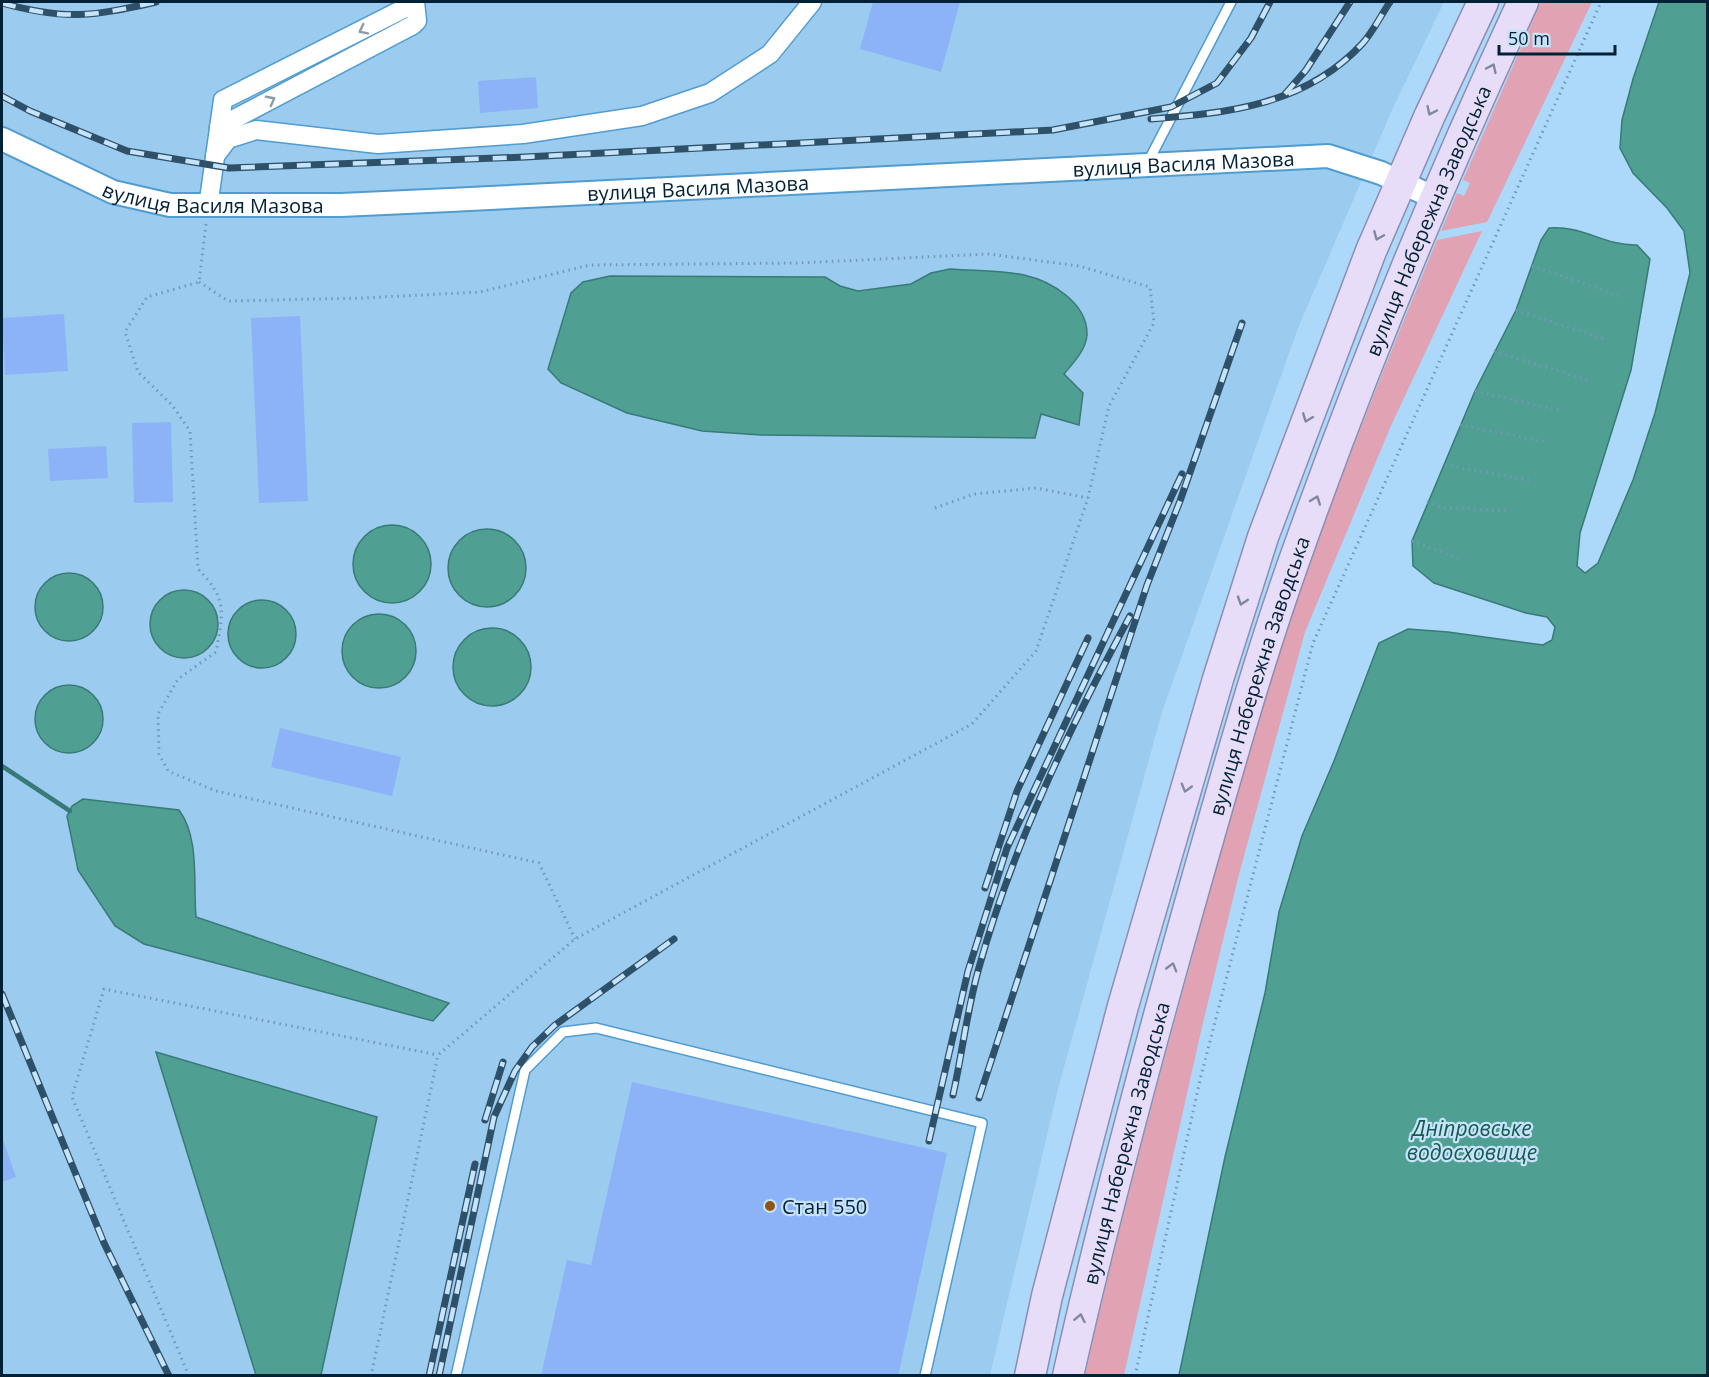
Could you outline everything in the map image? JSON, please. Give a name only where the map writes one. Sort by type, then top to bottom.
[{"type":"main road","name":"вулиця Набережна Заводська","points":[[1030,1376],[1047,1296],[1123,1006],[1218,679],[1263,537],[1371,251],[1483,2]]},
{"type":"main road","name":"вулиця Набережна Заводська","points":[[1068,1376],[1083,1305],[1158,1016],[1251,690],[1298,550],[1348,414],[1435,198],[1523,2]]},
{"type":"street","points":[[208,207],[223,100],[415,2]]},
{"type":"street","points":[[215,156],[228,139],[256,130],[378,144],[523,134],[642,116],[710,93],[770,54],[812,2]]},
{"type":"street","name":"вулиця Василя Мазова","points":[[2,139],[113,192],[170,206],[208,207],[450,200],[1328,156],[1401,182],[1435,198]]},
{"type":"lane","points":[[1147,165],[1230,2]]},
{"type":"lane","points":[[456,1376],[525,1070],[563,1032],[596,1028],[982,1123],[925,1376]]},
{"type":"path","points":[[1135,1376],[1200,1080],[1313,643],[1601,2]]},
{"type":"path","points":[[199,282],[208,207]]},
{"type":"path","points":[[370,1376],[438,1055],[575,939],[972,724],[1036,651],[1088,498],[1109,406],[1154,323],[1150,287],[1079,266],[989,254],[797,263],[590,266],[480,292],[340,299],[228,301],[199,282],[147,297],[125,332],[138,372],[172,405],[190,431],[198,569],[213,585],[224,612],[216,652],[178,679],[158,714],[159,754],[168,771],[216,791],[539,863],[575,939]]},
{"type":"path","points":[[1532,266],[1623,297]]},
{"type":"path","points":[[1516,310],[1604,339]]},
{"type":"path","points":[[1494,351],[1587,380]]},
{"type":"path","points":[[1475,391],[1560,410]]},
{"type":"path","points":[[1460,425],[1545,442]]},
{"type":"path","points":[[1445,465],[1533,482]]},
{"type":"path","points":[[935,508],[974,494],[1036,488],[1088,498]]},
{"type":"path","points":[[1427,502],[1442,507],[1504,511]]},
{"type":"path","points":[[1412,541],[1460,559]]},
{"type":"path","points":[[189,1376],[72,1097],[104,989],[438,1055]]},
{"type":"shaded area","points":[[2,2],[1444,2],[1392,110],[1298,328],[1162,712],[1058,1089],[990,1375],[2,1376]]},
{"type":"shaded area","points":[[1541,2],[1592,2],[1487,222],[1441,231],[1457,193],[1464,196],[1470,183],[1463,180]]},
{"type":"shaded area","points":[[1482,231],[1390,428],[1305,632],[1238,878],[1201,1031],[1124,1375],[1085,1376],[1136,1166],[1236,792],[1284,635],[1346,465],[1437,240]]},
{"type":"water","name":"Дніпровське водосховище","points":[[1659,2],[1708,2],[1707,1375],[1179,1375],[1225,1157],[1265,993],[1279,912],[1302,836],[1334,761],[1379,643],[1408,629],[1543,645],[1552,640],[1555,627],[1547,617],[1526,613],[1434,583],[1413,566],[1412,541],[1475,391],[1516,310],[1541,240],[1549,228],[1583,232],[1614,242],[1637,245],[1650,259],[1631,370],[1580,533],[1577,566],[1585,573],[1598,563],[1633,480],[1655,413],[1690,273],[1684,231],[1667,208],[1633,173],[1620,148],[1622,120]]},
{"type":"water","points":[[950,269],[997,271],[1024,275],[1056,288],[1075,304],[1086,323],[1087,335],[1082,351],[1064,374],[1083,393],[1079,425],[1041,414],[1035,438],[761,435],[702,431],[627,413],[561,383],[548,369],[571,293],[583,282],[610,276],[825,277],[840,286],[858,291],[911,284],[931,273]]},
{"type":"water","points":[[384,525],[400,525],[414,531],[425,542],[431,556],[431,572],[425,586],[414,597],[400,603],[384,603],[370,597],[359,586],[353,572],[353,556],[359,542],[370,531]]},
{"type":"water","points":[[479,529],[495,529],[509,535],[520,546],[526,560],[526,576],[520,590],[509,601],[495,607],[479,607],[465,601],[454,590],[448,576],[448,560],[454,546],[465,535]]},
{"type":"water","points":[[69,573],[82,576],[93,583],[100,594],[103,607],[100,620],[93,631],[82,638],[69,641],[56,638],[45,631],[38,620],[35,607],[38,594],[45,583],[56,576]]},
{"type":"water","points":[[184,590],[197,593],[208,600],[215,611],[218,624],[215,637],[208,648],[197,655],[184,658],[171,655],[160,648],[153,637],[150,624],[153,611],[160,600],[171,593]]},
{"type":"water","points":[[262,600],[275,603],[286,610],[293,621],[296,634],[293,647],[286,658],[275,665],[262,668],[249,665],[238,658],[231,647],[228,634],[231,621],[238,610],[249,603]]},
{"type":"water","points":[[379,614],[393,617],[405,625],[413,637],[416,651],[413,665],[405,677],[393,685],[379,688],[365,685],[353,677],[345,665],[342,651],[345,637],[353,625],[365,617]]},
{"type":"water","points":[[492,628],[507,631],[520,639],[528,652],[531,667],[528,682],[520,695],[507,703],[492,706],[477,703],[464,695],[456,682],[453,667],[456,652],[464,639],[477,631]]},
{"type":"water","points":[[69,685],[82,688],[93,695],[100,706],[103,719],[100,732],[93,743],[82,750],[69,753],[56,750],[45,743],[38,732],[35,719],[38,706],[45,695],[56,688]]},
{"type":"water","points":[[83,799],[179,810],[186,821],[193,847],[196,917],[449,1003],[433,1021],[144,944],[115,926],[78,870],[67,816],[72,806]]},
{"type":"water","points":[[156,1052],[377,1117],[321,1375],[256,1375]]},
{"type":"building","points":[[873,2],[960,2],[941,72],[860,49]]},
{"type":"building","points":[[536,77],[538,108],[480,113],[478,81]]},
{"type":"building","points":[[64,314],[68,371],[5,375],[2,318]]},
{"type":"building","points":[[300,316],[308,501],[259,503],[251,318]]},
{"type":"building","points":[[171,422],[173,502],[134,503],[132,423]]},
{"type":"building","points":[[106,446],[108,478],[50,481],[48,449]]},
{"type":"building","points":[[280,728],[401,757],[392,796],[271,767]]},
{"type":"building","name":"Стан 550","points":[[632,1082],[947,1153],[898,1376],[541,1376],[567,1260],[591,1265]]},
{"type":"building","points":[[2,1141],[16,1177],[2,1182]]},
{"type":"waterway","points":[[2,766],[70,811]]},
{"type":"railway","points":[[2,3],[44,12],[79,14],[114,11],[156,2]]},
{"type":"railway","points":[[2,96],[30,111],[127,151],[229,168],[525,157],[1053,130],[1171,107],[1217,83],[1251,38],[1270,2]]},
{"type":"railway","points":[[1285,94],[1306,70],[1350,2]]},
{"type":"railway","points":[[1151,119],[1237,109],[1291,93],[1316,81],[1362,44],[1390,2]]},
{"type":"railway","points":[[979,1098],[1147,585],[1180,501],[1242,323]]},
{"type":"railway","points":[[929,1141],[968,971],[1007,848],[1182,474]]},
{"type":"railway","points":[[953,1095],[974,986],[1008,879],[1064,745],[1130,616]]},
{"type":"railway","points":[[985,888],[1017,791],[1088,638]]},
{"type":"railway","points":[[439,1376],[494,1117],[515,1071],[532,1047],[555,1025],[674,939]]},
{"type":"railway","points":[[2,994],[104,1243],[169,1376]]},
{"type":"railway","points":[[485,1120],[503,1062]]},
{"type":"railway","points":[[429,1376],[475,1164]]},
{"type":"place","name":"Стан 550","points":[[770,1206]]}]
